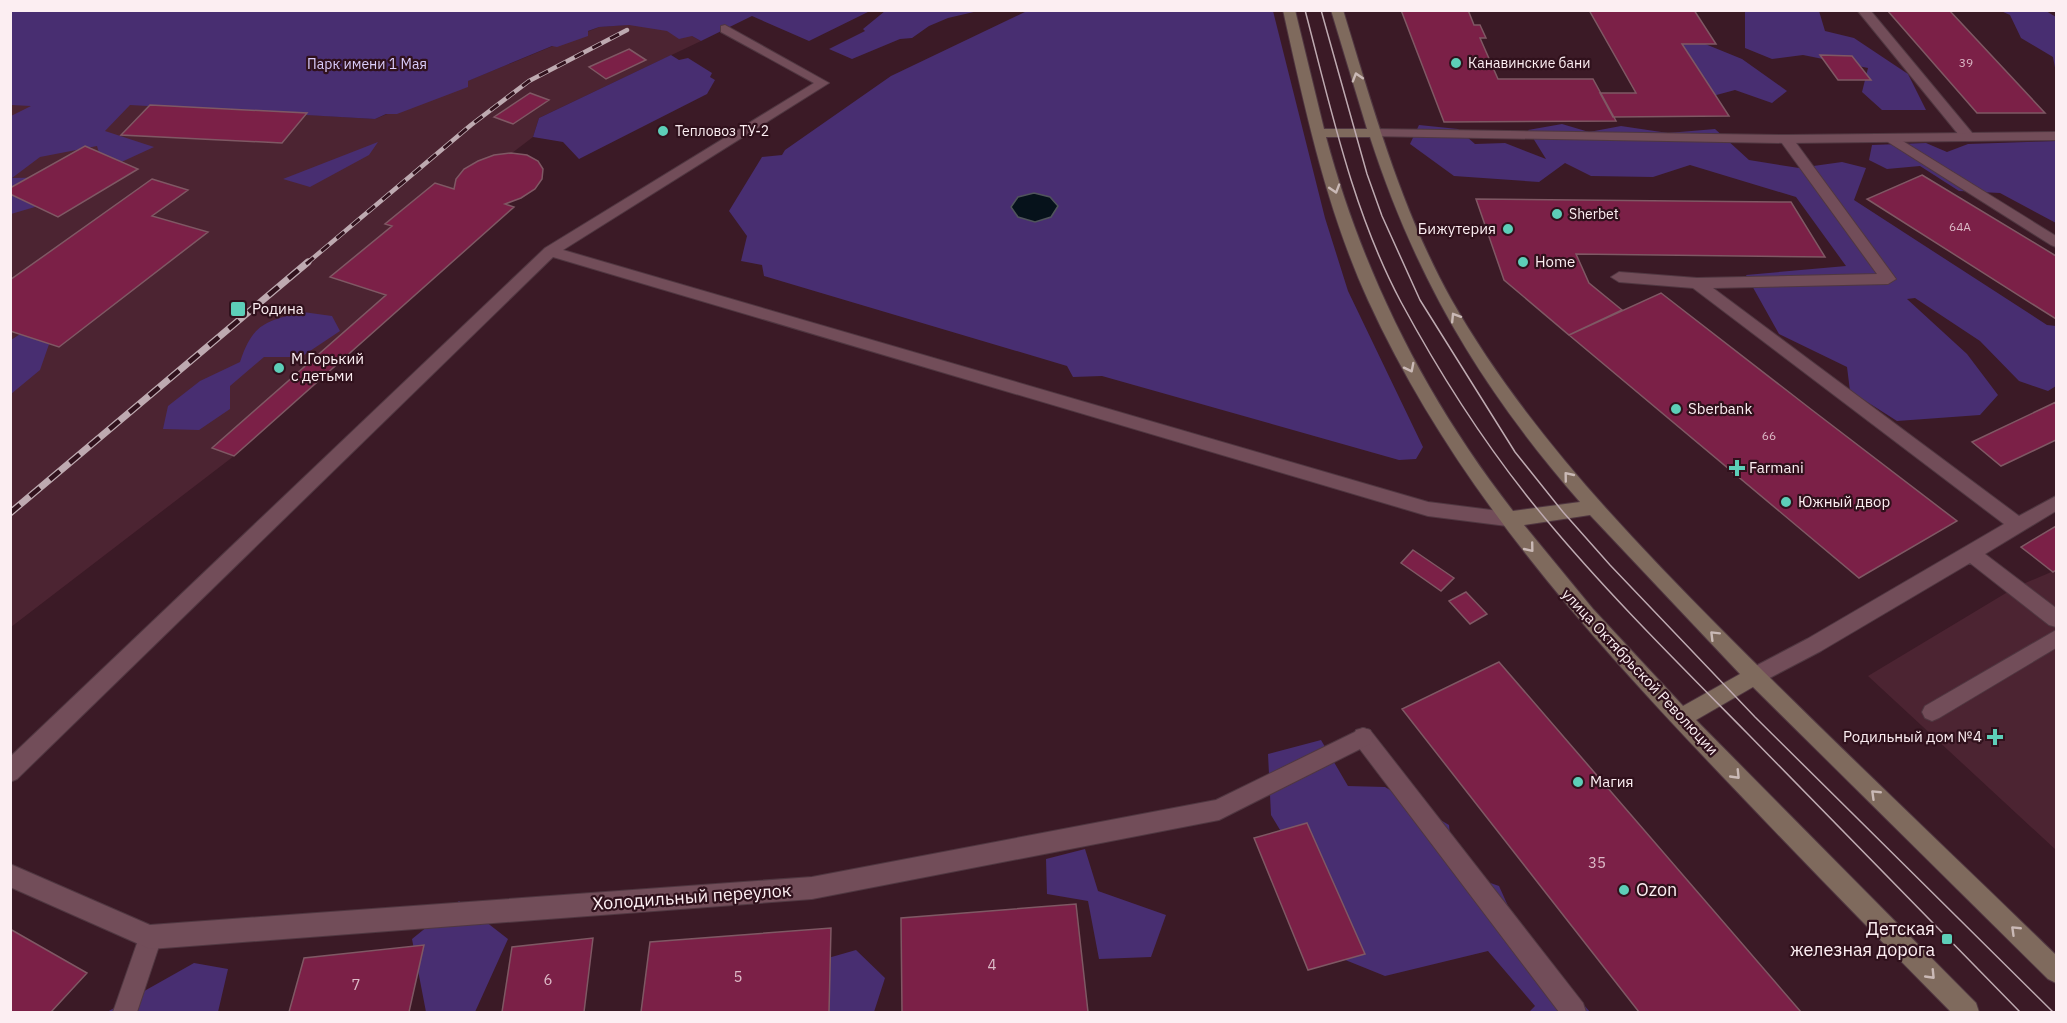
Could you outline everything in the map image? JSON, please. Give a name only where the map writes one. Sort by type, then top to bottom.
[{"type":"main road","name":"улица Октябрьской Революции","points":[[1289,10],[1318,133],[1343,216],[1375,300],[1425,396],[1506,519],[1591,622],[1680,718],[1967,1012]]},
{"type":"main road","points":[[1337,10],[1374,134],[1407,223],[1443,298],[1491,376],[1593,507],[1636,555],[1755,676],[2056,971]]},
{"type":"main road","points":[[1318,133],[1374,134]]},
{"type":"main road","points":[[1506,519],[1543,516],[1593,507]]},
{"type":"main road","points":[[1680,718],[1755,676]]},
{"type":"street","points":[[1863,10],[1968,137]]},
{"type":"street","points":[[10,772],[550,251],[823,83],[725,29]]},
{"type":"street","points":[[1374,134],[1786,139],[2056,136]]},
{"type":"street","points":[[1619,277],[1697,283],[1887,279],[1786,139]]},
{"type":"street","points":[[1893,139],[2056,242]]},
{"type":"street","points":[[550,251],[1428,509],[1506,519]]},
{"type":"street","points":[[1697,283],[2018,525]]},
{"type":"street","points":[[1755,676],[1814,645],[2056,503]]},
{"type":"street","points":[[1971,553],[2054,613]]},
{"type":"street","points":[[1932,712],[2056,638]]},
{"type":"street","name":"Холодильный переулок","points":[[10,875],[150,936],[812,888],[1219,810],[1363,737],[1574,1012]]},
{"type":"street","points":[[125,1012],[150,936]]},
{"type":"shaded area","points":[[667,22],[701,41],[539,118],[533,137],[512,153],[527,155],[538,161],[543,169],[542,179],[535,189],[506,203],[514,207],[234,456],[11,627],[11,105],[150,105],[375,119],[599,27]]},
{"type":"shaded area","points":[[1034,193],[1050,197],[1058,206],[1051,217],[1035,222],[1018,217],[1011,207],[1018,197]]},
{"type":"shaded area","name":"Родильный дом №4","points":[[2056,570],[2056,850],[1868,676],[2016,587]]},
{"type":"green space","name":"Парк имени 1 Мая","points":[[11,11],[870,11],[809,41],[752,16],[701,41],[692,36],[679,39],[667,31],[629,25],[599,27],[588,31],[588,36],[557,47],[552,46],[468,81],[468,87],[397,114],[386,114],[375,119],[130,105],[105,131],[154,147],[104,170],[97,146],[40,157],[12,178],[69,177],[86,192],[11,214],[11,116],[31,106],[11,105]]},
{"type":"green space","points":[[885,11],[978,11],[948,18],[929,26],[912,38],[900,39],[852,59],[829,49],[865,31],[863,29]]},
{"type":"green space","points":[[1027,11],[1273,11],[1325,218],[1348,291],[1423,447],[1416,459],[1399,460],[1102,376],[1073,377],[1067,366],[764,276],[762,265],[741,261],[747,236],[729,211],[762,157],[782,155],[785,150],[891,76]]},
{"type":"green space","points":[[1743,11],[1819,11],[1825,31],[1854,38],[1908,74],[1926,110],[1882,110],[1862,92],[1868,68],[1803,55],[1772,59],[1745,48],[1745,12]]},
{"type":"green space","points":[[2001,11],[2046,11],[2056,17],[2056,73],[2053,57],[2021,38],[2010,15]]},
{"type":"green space","points":[[1688,37],[1742,59],[1787,91],[1772,103],[1735,90],[1709,97],[1664,38]]},
{"type":"green space","points":[[671,55],[679,60],[688,58],[712,73],[710,77],[715,80],[707,94],[579,159],[563,142],[533,137],[539,118]]},
{"type":"green space","points":[[1562,124],[1589,132],[1621,126],[1668,133],[1715,129],[1749,160],[1799,168],[1842,162],[1866,168],[1854,200],[2047,325],[2056,326],[2056,386],[2048,391],[2019,381],[1980,341],[1915,298],[1907,299],[1967,354],[1998,395],[1980,415],[1897,421],[1850,391],[1847,367],[1779,334],[1746,275],[1846,266],[1796,197],[1690,165],[1653,177],[1591,176],[1565,163],[1539,182],[1454,176],[1410,144],[1419,125],[1458,129],[1475,144],[1505,143],[1546,159],[1528,130]]},
{"type":"green space","points":[[2056,141],[2056,223],[2000,193],[1959,191],[1920,166],[1887,169],[1869,160],[1872,145],[1926,143],[1947,152],[1968,144]]},
{"type":"green space","points":[[378,142],[369,155],[310,187],[283,179]]},
{"type":"green space","points":[[303,312],[332,316],[340,331],[301,357],[264,357],[230,386],[230,409],[199,430],[163,429],[168,406],[200,381],[240,362],[256,331],[270,321]]},
{"type":"green space","points":[[37,323],[54,330],[40,370],[11,394],[11,340]]},
{"type":"green space","points":[[1321,740],[1348,786],[1385,787],[1449,825],[1454,870],[1499,886],[1518,928],[1590,1012],[1529,1012],[1535,1006],[1488,951],[1385,976],[1323,951],[1326,906],[1271,815],[1268,754]]},
{"type":"green space","points":[[1085,849],[1098,891],[1166,915],[1151,957],[1099,959],[1088,901],[1047,894],[1046,859]]},
{"type":"green space","points":[[459,901],[508,939],[475,1012],[426,1012],[412,939]]},
{"type":"green space","points":[[856,950],[885,978],[874,1012],[790,1012],[800,966]]},
{"type":"green space","points":[[194,963],[228,969],[218,1012],[107,1012]]},
{"type":"building","name":"Канавинские бани","points":[[1401,10],[1468,10],[1474,25],[1480,25],[1486,38],[1480,38],[1498,79],[1593,79],[1616,121],[1444,122]]},
{"type":"building","points":[[1589,10],[1694,10],[1716,44],[1682,44],[1729,116],[1613,117],[1600,93],[1636,93]]},
{"type":"building","points":[[1887,10],[1949,10],[2045,113],[1977,113]]},
{"type":"building","points":[[629,49],[646,60],[606,79],[589,67]]},
{"type":"building","points":[[1820,55],[1852,56],[1871,80],[1838,80]]},
{"type":"building","points":[[530,93],[549,100],[513,124],[494,117]]},
{"type":"building","points":[[150,105],[307,113],[282,143],[121,135]]},
{"type":"building","points":[[85,146],[138,169],[58,217],[10,194],[10,188]]},
{"type":"building","points":[[511,153],[527,155],[538,161],[543,169],[542,179],[535,189],[505,204],[514,207],[234,456],[212,448],[386,295],[330,277],[392,226],[385,224],[435,183],[454,189],[456,179],[464,169],[494,155]]},
{"type":"building","points":[[1922,175],[2056,256],[2056,319],[1867,199]]},
{"type":"building","points":[[152,179],[188,190],[152,216],[208,232],[59,347],[10,331],[10,280]]},
{"type":"building","points":[[1476,199],[1791,202],[1825,257],[1576,254],[1589,283],[1622,310],[1569,335],[1504,280]]},
{"type":"building","points":[[1661,293],[1957,521],[1859,578],[1569,335]]},
{"type":"building","points":[[2056,402],[2056,440],[2001,466],[1972,442]]},
{"type":"building","points":[[2056,526],[2056,570],[2053,572],[2021,547]]},
{"type":"building","points":[[1413,550],[1454,578],[1441,591],[1401,563]]},
{"type":"building","points":[[1466,592],[1487,614],[1470,624],[1449,601]]},
{"type":"building","points":[[1499,662],[1801,1012],[1639,1012],[1402,709]]},
{"type":"building","points":[[1307,823],[1365,954],[1308,970],[1254,838]]},
{"type":"building","points":[[1076,904],[1088,1012],[902,1012],[901,918]]},
{"type":"building","points":[[831,928],[829,1012],[641,1012],[650,942]]},
{"type":"building","points":[[10,929],[87,973],[51,1012],[10,1012]]},
{"type":"building","points":[[593,938],[584,1012],[502,1012],[512,947]]},
{"type":"building","points":[[424,945],[409,1012],[289,1012],[304,958]]},
{"type":"tram line","points":[[1305,10],[1356,196],[1384,268],[1433,358],[1485,440],[1544,517],[1618,600],[2020,1012]]},
{"type":"tram line","points":[[1321,10],[1367,174],[1382,216],[1420,300],[1515,452],[1563,512],[1610,565],[1755,717],[2053,1012]]},
{"type":"railway","points":[[306,264],[471,125],[529,81],[627,30]]},
{"type":"railway","points":[[10,513],[308,262]]},
{"type":"place","name":"Канавинские бани","points":[[1456,63]]},
{"type":"place","name":"Тепловоз ТУ-2","points":[[663,131]]},
{"type":"place","name":"Sherbet","points":[[1557,214]]},
{"type":"place","name":"Бижутерия","points":[[1508,229]]},
{"type":"place","name":"Home","points":[[1523,262]]},
{"type":"place","name":"Родина","points":[[238,309]]},
{"type":"place","name":"М.Горький с детьми","points":[[279,368]]},
{"type":"place","name":"Sberbank","points":[[1676,409]]},
{"type":"place","name":"Farmani","points":[[1737,468]]},
{"type":"place","name":"Южный двор","points":[[1786,502]]},
{"type":"place","name":"Родильный дом №4","points":[[1995,737]]},
{"type":"place","name":"Магия","points":[[1578,782]]},
{"type":"place","name":"Ozon","points":[[1624,890]]},
{"type":"place","name":"Детская железная дорога","points":[[1947,939]]}]
